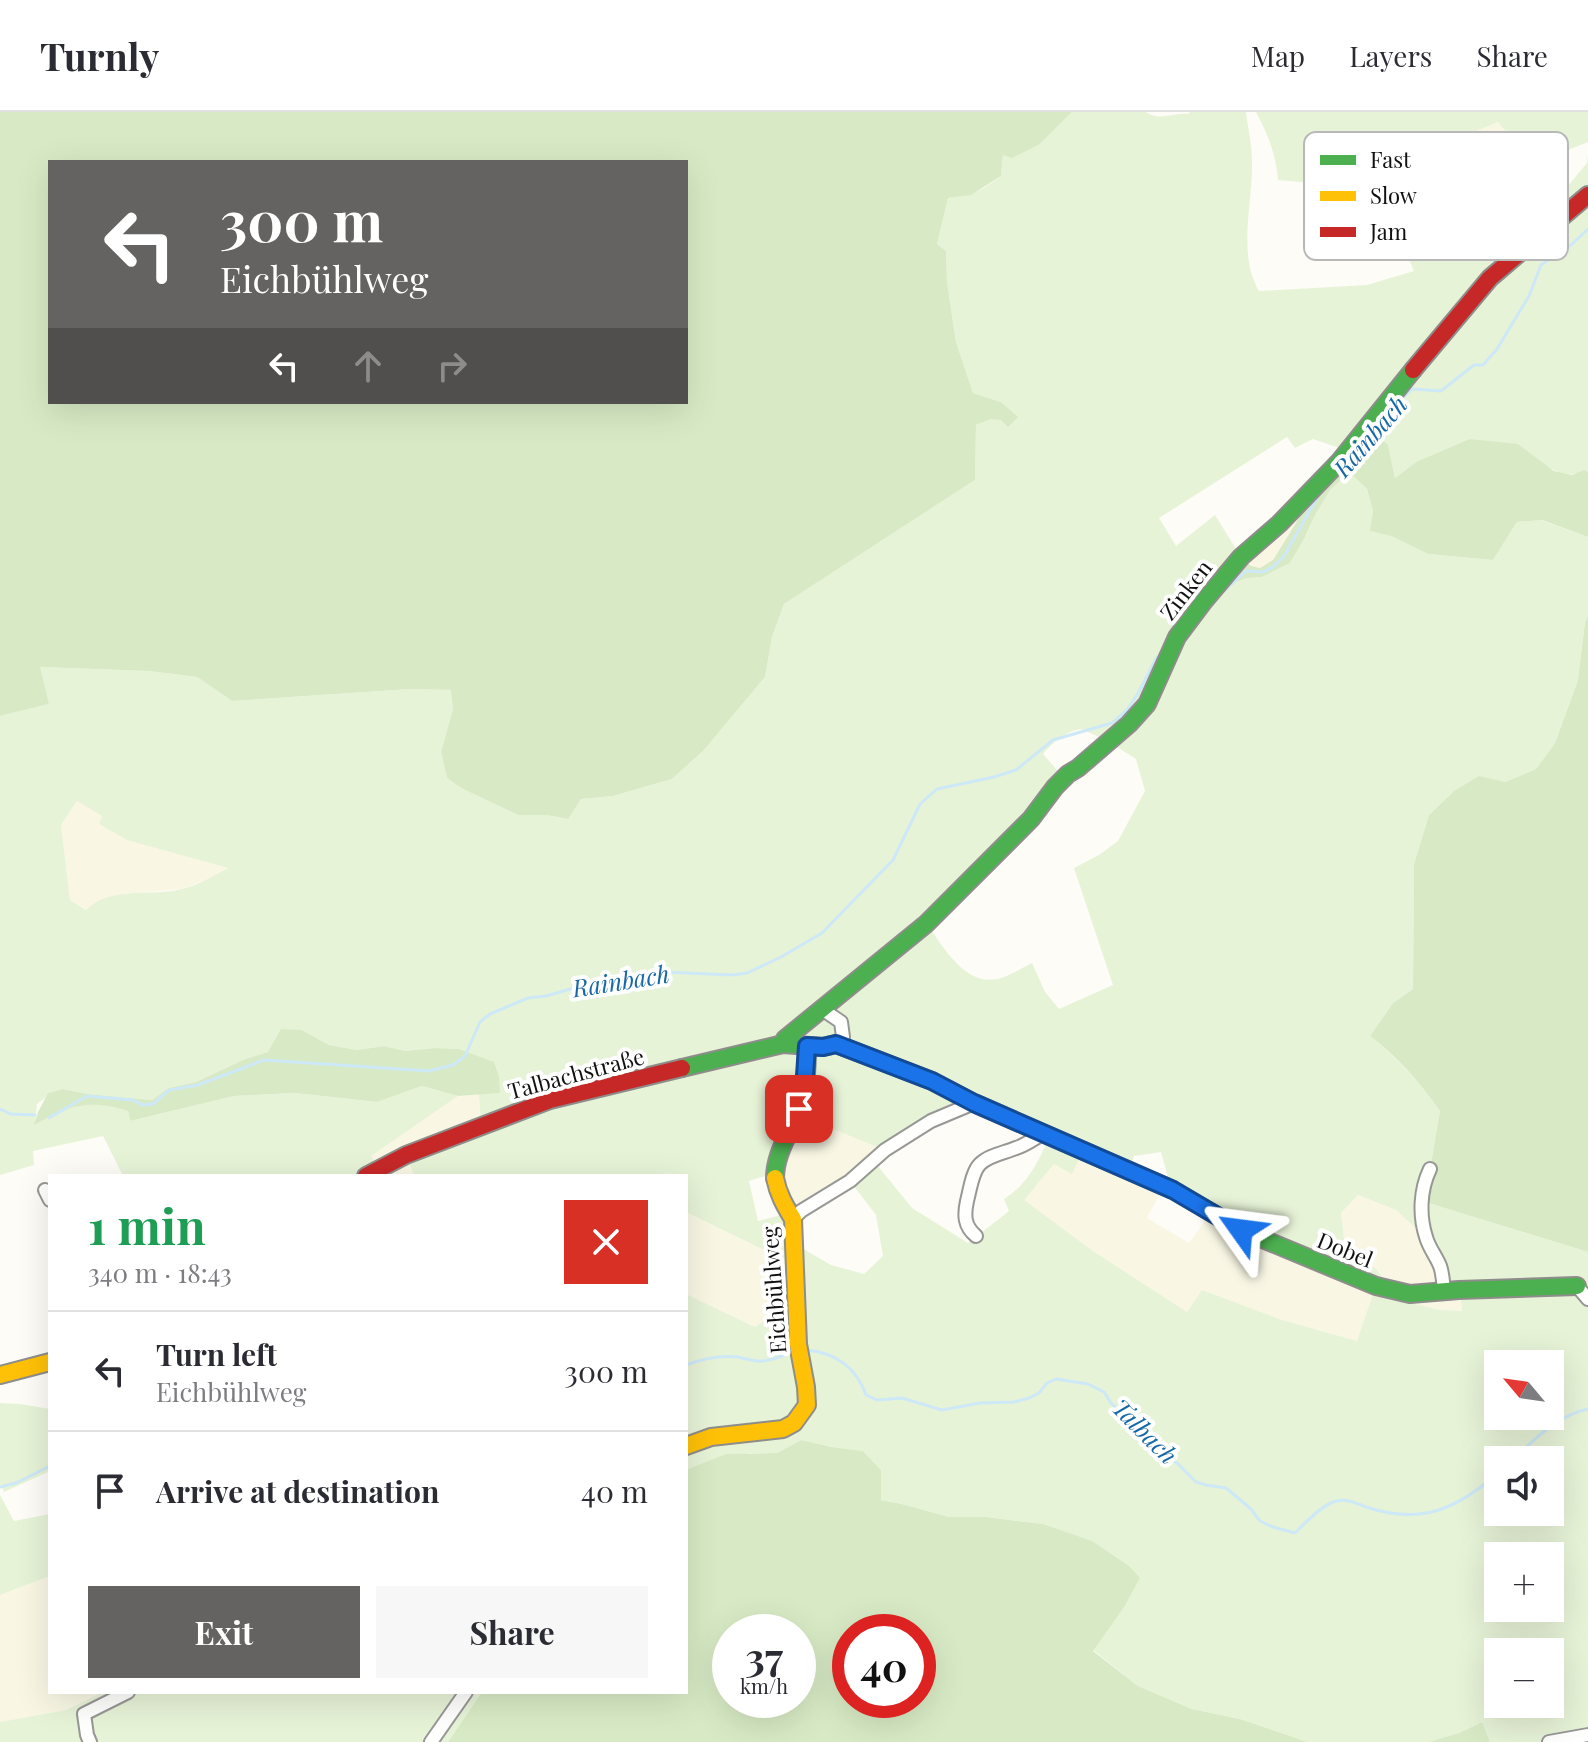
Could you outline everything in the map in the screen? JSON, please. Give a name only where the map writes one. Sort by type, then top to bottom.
[{"type":"street","name":"Zinken","points":[[1568,212],[1588,195]]},
{"type":"street","name":"Zinken","points":[[783,1044],[785,1039],[926,924],[1031,819],[1068,774],[1129,724],[1147,704],[1177,637],[1204,601],[1241,557],[1279,524],[1339,462],[1459,313],[1490,278],[1511,260]]},
{"type":"street","points":[[822,1009],[841,1022],[843,1037],[836,1044]]},
{"type":"street","name":"Talbachstraße","points":[[370,1174],[406,1155],[550,1100],[783,1044],[807,1046]]},
{"type":"street","name":"Dobel","points":[[807,1046],[836,1044],[932,1081],[974,1103],[1173,1190],[1241,1230],[1376,1286],[1410,1294],[1444,1291],[1584,1291]]},
{"type":"street","name":"Eichbühlweg","points":[[688,1445],[711,1437],[783,1429],[794,1423],[807,1405],[799,1350],[793,1219],[776,1188],[775,1167],[804,1091],[807,1046]]},
{"type":"street","points":[[793,1219],[850,1181],[885,1150],[931,1121],[974,1103]]},
{"type":"street","points":[[976,1236],[968,1229],[965,1218],[966,1204],[981,1163],[1019,1148],[1044,1133]]},
{"type":"street","points":[[1430,1169],[1422,1201],[1423,1220],[1427,1240],[1441,1269],[1444,1291]]},
{"type":"street","points":[[0,1375],[48,1363]]},
{"type":"street","points":[[90,1742],[84,1714],[124,1694]]},
{"type":"street","points":[[431,1742],[465,1694]]},
{"type":"street","points":[[1549,1742],[1588,1735]]},
{"type":"shaded area","points":[[1498,122],[1506,132],[1473,132]]},
{"type":"shaded area","points":[[1313,496],[1273,560],[1260,568],[1251,566],[1241,557]]},
{"type":"shaded area","points":[[77,801],[103,816],[99,823],[229,867],[182,889],[122,894],[94,903],[87,910],[70,900],[61,825]]},
{"type":"shaded area","points":[[793,1089],[804,1091],[885,1150],[793,1219],[774,1174],[765,1176]]},
{"type":"shaded area","points":[[479,1094],[481,1126],[406,1156],[413,1174],[379,1174],[370,1156],[458,1096]]},
{"type":"shaded area","points":[[1082,1153],[1162,1190],[1147,1218],[1189,1243],[1207,1218],[1292,1260],[1374,1291],[1357,1341],[1279,1319],[1187,1312],[1093,1251],[1023,1200],[1054,1164]]},
{"type":"shaded area","points":[[1358,1195],[1396,1210],[1432,1243],[1460,1293],[1462,1311],[1415,1304],[1417,1294],[1394,1291],[1344,1239],[1341,1213]]},
{"type":"shaded area","points":[[688,1213],[795,1265],[797,1298],[755,1327],[688,1295]]},
{"type":"shaded area","points":[[48,1577],[48,1694],[99,1694],[66,1710],[0,1722],[0,1595]]},
{"type":"green space","points":[[0,112],[1072,112],[1040,144],[1012,158],[1003,155],[1001,176],[971,195],[948,198],[937,244],[946,251],[956,342],[973,393],[1001,402],[1018,417],[1008,427],[1001,420],[991,419],[976,425],[975,480],[784,604],[772,637],[765,677],[704,750],[672,779],[613,796],[581,799],[568,819],[518,815],[447,778],[441,752],[453,709],[451,690],[410,689],[232,701],[197,677],[149,671],[40,667],[49,704],[0,716]]},
{"type":"green space","points":[[1072,112],[1146,112],[1161,116],[1190,112],[1246,112],[1252,162],[1247,244],[1252,276],[1259,291],[1367,285],[1414,271],[1409,260],[1568,260],[1568,186],[1587,163],[1588,155],[1588,472],[1562,473],[1542,463],[1518,444],[1416,462],[1395,478],[1388,445],[1348,451],[1313,439],[1295,448],[1287,437],[1159,518],[1176,546],[1215,515],[1241,557],[1216,598],[1234,583],[1262,577],[1290,563],[1331,489],[1350,473],[1367,489],[1373,511],[1371,531],[1391,536],[1428,554],[1493,560],[1517,522],[1541,520],[1588,537],[1588,615],[1578,680],[1555,743],[1536,769],[1505,782],[1454,791],[1429,815],[1414,864],[1413,989],[1393,1003],[1370,1036],[1408,1071],[1440,1111],[1422,1201],[1588,1252],[1588,1735],[1585,1742],[1490,1742],[1482,1722],[1428,1742],[1308,1742],[1240,1719],[1192,1709],[1138,1686],[1093,1650],[1125,1606],[1140,1578],[1062,1531],[1042,1524],[987,1517],[949,1517],[881,1500],[881,1470],[863,1451],[801,1440],[777,1453],[749,1453],[688,1469],[688,1295],[755,1327],[797,1298],[795,1265],[688,1213],[688,1174],[413,1174],[406,1155],[481,1126],[479,1094],[499,1093],[493,1062],[458,1049],[405,1051],[384,1046],[357,1050],[329,1045],[302,1030],[268,1052],[196,1082],[168,1088],[152,1100],[63,1089],[48,1093],[37,1104],[35,1124],[69,1109],[91,1105],[128,1111],[130,1121],[234,1096],[295,1093],[377,1102],[422,1086],[458,1096],[371,1156],[376,1166],[358,1174],[122,1174],[103,1136],[33,1151],[34,1165],[0,1175],[0,716],[49,704],[39,667],[149,671],[197,677],[232,701],[410,689],[452,690],[453,709],[441,752],[447,778],[518,815],[567,819],[581,799],[613,796],[672,779],[704,750],[765,677],[772,637],[784,604],[975,480],[976,425],[991,419],[1017,418],[1001,402],[973,393],[956,342],[946,251],[937,244],[948,198],[970,194],[1001,176],[1003,155],[1040,144]],"holes":[[[1081,729],[1136,759],[1145,791],[1118,841],[1074,868],[1113,985],[1059,1009],[1045,992],[1032,963],[998,979],[986,980],[975,976],[947,953],[926,923],[1064,778],[1043,754],[1055,741]],[[77,801],[102,816],[99,824],[127,840],[228,868],[188,887],[119,894],[96,902],[86,910],[70,900],[61,825]],[[794,1089],[803,1091],[796,1114],[885,1150],[974,1103],[1050,1136],[1026,1179],[1004,1199],[1009,1211],[968,1243],[912,1208],[873,1160],[850,1181],[876,1215],[883,1256],[864,1274],[831,1265],[795,1244],[789,1213],[758,1221],[749,1181],[765,1176]],[[1161,1152],[1171,1188],[1129,1170],[1134,1156]],[[1082,1153],[1162,1190],[1243,1237],[1292,1260],[1374,1291],[1357,1341],[1279,1319],[1202,1290],[1187,1312],[1093,1251],[1024,1200],[1054,1164],[1072,1174]],[[1358,1195],[1396,1210],[1432,1243],[1448,1294],[1460,1293],[1462,1311],[1415,1304],[1417,1294],[1394,1291],[1344,1239],[1341,1213]]]},
{"type":"green space","points":[[1256,112],[1588,112],[1588,142],[1568,150],[1568,132],[1506,132],[1498,122],[1474,132],[1304,132],[1304,182],[1278,180],[1271,145]]},
{"type":"green space","points":[[1368,426],[1388,445],[1395,478],[1416,462],[1470,439],[1518,444],[1554,471],[1572,475],[1584,470],[1588,472],[1588,537],[1542,520],[1517,522],[1493,560],[1428,554],[1391,536],[1370,531],[1373,511],[1367,489],[1350,473],[1331,489],[1290,563],[1262,577],[1234,583],[1216,598],[1241,557],[1251,566],[1260,568],[1273,560],[1312,497]]},
{"type":"green space","points":[[1588,615],[1588,1252],[1422,1201],[1440,1111],[1408,1070],[1370,1036],[1393,1003],[1413,989],[1414,864],[1429,815],[1454,791],[1479,776],[1505,782],[1536,769],[1555,743],[1578,680]]},
{"type":"green space","points":[[281,1029],[302,1030],[329,1045],[357,1050],[384,1046],[405,1051],[459,1049],[494,1062],[500,1093],[458,1096],[422,1086],[377,1102],[295,1093],[234,1096],[130,1121],[128,1111],[90,1105],[68,1109],[34,1125],[48,1093],[63,1089],[152,1100],[168,1088],[196,1082],[268,1052]]},
{"type":"green space","points":[[0,1403],[48,1409],[48,1472],[4,1492],[0,1484]]},
{"type":"green space","points":[[801,1440],[863,1451],[881,1470],[881,1500],[949,1517],[987,1517],[1043,1524],[1092,1541],[1129,1566],[1140,1578],[1125,1606],[1093,1651],[1138,1686],[1192,1709],[1240,1719],[1308,1742],[448,1742],[481,1694],[688,1694],[688,1469],[726,1454],[777,1453]]},
{"type":"green space","points":[[0,1495],[14,1521],[48,1514],[48,1577],[0,1595]]},
{"type":"green space","points":[[99,1694],[481,1694],[448,1742],[0,1742],[0,1722],[66,1710]]},
{"type":"green space","points":[[1482,1722],[1490,1742],[1428,1742],[1459,1733]]},
{"type":"waterway","name":"Rainbach","points":[[1568,247],[1588,229]]},
{"type":"waterway","name":"Rainbach","points":[[1391,409],[1412,389],[1441,391],[1474,365],[1483,365],[1497,349],[1529,296],[1541,265],[1548,260]]},
{"type":"waterway","name":"Rainbach","points":[[1224,591],[1246,571],[1263,572],[1284,556],[1318,496],[1357,458],[1377,427]]},
{"type":"waterway","name":"Rainbach","points":[[49,1118],[87,1096],[153,1104],[169,1090],[198,1085],[264,1060],[429,1071],[453,1065],[465,1056],[480,1022],[490,1014],[528,998],[588,984],[639,981],[664,972],[747,973],[822,933],[893,860],[920,804],[937,789],[1016,770],[1053,740],[1112,723],[1127,710],[1157,657]]},
{"type":"waterway","name":"Rainbach","points":[[0,1109],[11,1114],[35,1115]]},
{"type":"waterway","name":"Talbach","points":[[807,1350],[827,1354],[844,1363],[857,1377],[866,1395],[877,1400],[902,1398],[942,1410],[1029,1398],[1056,1379],[1088,1384],[1104,1392],[1142,1438],[1178,1464],[1196,1482],[1226,1488],[1260,1521],[1295,1533],[1318,1511],[1333,1502],[1347,1501],[1388,1513],[1423,1514],[1454,1504],[1484,1484]]},
{"type":"waterway","name":"Talbach","points":[[688,1364],[725,1357],[764,1361],[795,1352]]},
{"type":"waterway","name":"Talbach","points":[[1528,1446],[1557,1422],[1588,1409]]},
{"type":"waterway","name":"Talbach","points":[[0,1487],[16,1483],[48,1467]]},
{"type":"traffic: fast","points":[[783,1044],[785,1039],[926,924],[1031,819],[1068,774],[1129,724],[1147,704],[1177,637],[1204,601],[1241,557],[1279,524],[1339,462],[1413,370]]},
{"type":"traffic: fast","points":[[682,1068],[783,1044],[823,1047],[836,1044],[932,1081],[974,1103],[1173,1190],[1241,1230],[1376,1286],[1410,1294],[1577,1286]]},
{"type":"traffic: fast","points":[[775,1178],[780,1152],[803,1095],[807,1046]]},
{"type":"traffic: slow","points":[[688,1445],[711,1437],[783,1429],[794,1423],[807,1405],[798,1344],[793,1219],[775,1178]]},
{"type":"traffic: slow","points":[[0,1375],[48,1363]]},
{"type":"traffic: jam","points":[[1568,212],[1588,195]]},
{"type":"traffic: jam","points":[[1413,370],[1490,278],[1511,260]]},
{"type":"traffic: jam","points":[[370,1174],[406,1155],[550,1100],[682,1068]]},
{"type":"route","points":[[799,1109],[804,1091],[807,1046],[836,1044],[932,1081],[974,1103],[1173,1190],[1241,1230]]}]
